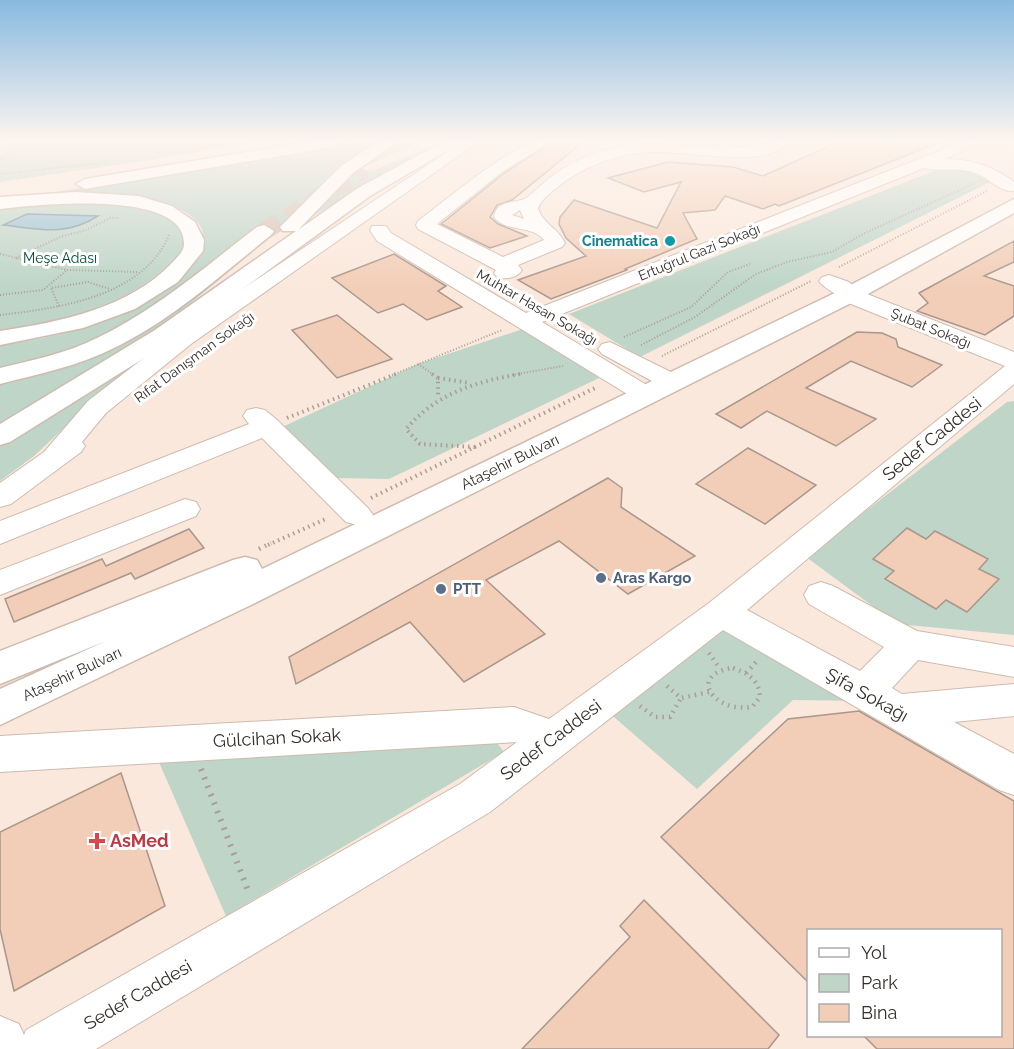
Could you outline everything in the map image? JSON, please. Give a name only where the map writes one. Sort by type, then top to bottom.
[{"type":"main road","points":[[0,196],[31,191]]},
{"type":"main road","points":[[194,312],[292,225],[324,191]]},
{"type":"main road","points":[[0,436],[164,335],[366,191]]},
{"type":"main road","name":"Ataşehir Bulvarı","points":[[0,668],[232,575],[353,512],[635,372],[831,281],[990,191]]},
{"type":"main road","points":[[0,203],[71,197],[126,200],[163,208],[190,228],[195,241],[193,252],[178,271],[147,293],[124,304],[59,327],[0,339]]},
{"type":"main road","points":[[0,376],[59,361],[105,343],[162,310],[264,231]]},
{"type":"main road","name":"Ataşehir Bulvarı","points":[[0,708],[238,596],[635,372]]},
{"type":"street","points":[[55,457],[97,407],[183,339],[414,191]]},
{"type":"street","name":"Rıfat Danışman Sokağı","points":[[0,497],[382,228],[428,191]]},
{"type":"street","points":[[469,191],[425,225],[495,272],[554,245],[555,239],[538,226],[530,213],[531,203]]},
{"type":"street","points":[[538,226],[516,223],[503,217],[503,213],[511,206],[531,203],[544,191]]},
{"type":"street","name":"Ertuğrul Gazi Sokağı","points":[[535,317],[850,191]]},
{"type":"street","name":"Muhtar Hasan Sokağı","points":[[382,228],[495,272],[535,317],[635,372]]},
{"type":"street","name":"Muhtar Hasan Sokağı","points":[[382,228],[384,237],[635,372]]},
{"type":"street","name":"Şubat Sokağı","points":[[831,281],[1014,361]]},
{"type":"street","name":"Sedef Caddesi","points":[[45,1049],[475,798],[721,612],[1014,371]]},
{"type":"street","points":[[0,533],[87,498],[262,421],[353,512]]},
{"type":"street","points":[[87,498],[111,539]]},
{"type":"street","points":[[0,583],[185,509]]},
{"type":"street","points":[[821,595],[910,644],[1014,662]]},
{"type":"street","name":"Şifa Sokağı","points":[[721,612],[1014,776]]},
{"type":"street","points":[[910,644],[879,702],[1014,700]]},
{"type":"street","name":"Gülcihan Sokak","points":[[0,754],[514,724],[552,738]]},
{"type":"street","points":[[0,1043],[2,1049]]},
{"type":"path","points":[[635,372],[695,317],[756,274],[787,262],[832,252],[865,233],[981,191]]},
{"type":"path","points":[[255,551],[353,512],[476,447],[831,281],[990,191]]},
{"type":"path","points":[[16,258],[60,237],[86,230],[110,218],[120,218]]},
{"type":"path","points":[[0,315],[59,306],[110,289],[140,273],[167,249],[169,232]]},
{"type":"path","points":[[0,254],[67,270],[140,273]]},
{"type":"path","points":[[635,372],[691,307],[728,272],[750,264]]},
{"type":"path","points":[[51,288],[67,270]]},
{"type":"path","points":[[0,295],[24,294],[88,282],[110,289]]},
{"type":"path","points":[[51,288],[59,306]]},
{"type":"path","points":[[262,421],[418,364],[535,317]]},
{"type":"path","points":[[418,364],[438,378],[473,384]]},
{"type":"path","points":[[476,447],[420,444],[406,429],[416,414],[438,398],[473,384],[575,364]]},
{"type":"path","points":[[438,378],[438,398]]},
{"type":"path","points":[[727,668],[746,673],[758,684],[760,690],[757,703],[752,707],[736,710],[720,704],[709,692],[709,678],[714,673],[727,668]]},
{"type":"path","points":[[631,679],[655,717],[670,717],[681,698]]},
{"type":"path","points":[[631,679],[681,698],[709,692]]},
{"type":"path","points":[[191,743],[260,923]]},
{"type":"green space","points":[[62,191],[315,191],[276,233],[158,330],[0,425],[0,384],[43,374],[103,352],[132,322],[84,344],[0,370],[0,345],[70,331],[119,311],[170,282],[190,264],[202,246],[202,229],[185,212],[170,205],[151,200],[107,196],[23,197]]},
{"type":"green space","points":[[332,191],[356,191],[304,221]]},
{"type":"green space","points":[[883,191],[972,191],[640,357],[569,314]]},
{"type":"green space","name":"Meşe Adası","points":[[89,200],[151,209],[176,222],[186,237],[182,257],[176,257],[138,288],[95,308],[48,322],[0,331],[0,205]]},
{"type":"green space","points":[[526,328],[599,378],[389,479],[337,478],[280,428],[418,364]]},
{"type":"green space","points":[[140,357],[137,368],[99,395],[34,456],[0,481],[0,444]]},
{"type":"green space","points":[[1014,401],[1014,635],[897,624],[806,557],[1007,402]]},
{"type":"green space","points":[[730,627],[865,701],[793,700],[697,789],[607,711],[692,645]]},
{"type":"green space","points":[[494,739],[504,752],[226,916],[155,753]]},
{"type":"water","points":[[27,214],[98,216],[86,223],[63,229],[3,225]]},
{"type":"building","points":[[482,191],[523,191],[512,200],[497,205],[490,217],[498,224],[527,236],[490,248],[441,224]]},
{"type":"building","points":[[676,191],[817,191],[779,206],[775,204],[763,209],[725,196],[715,210],[683,213],[697,239],[625,269],[627,270],[551,299],[518,280],[586,256],[566,238],[559,224],[560,217],[574,200],[657,228]]},
{"type":"building","points":[[1014,241],[1014,262],[984,276],[1014,286],[1014,316],[985,335],[917,311],[928,303],[919,293]]},
{"type":"building","points":[[394,254],[446,286],[438,291],[462,307],[427,320],[403,304],[378,313],[332,278]]},
{"type":"building","points":[[337,315],[392,359],[337,378],[292,330]]},
{"type":"building","points":[[857,332],[882,333],[896,339],[898,347],[942,365],[912,387],[851,361],[806,388],[876,419],[836,446],[767,411],[741,428],[716,414]]},
{"type":"building","points":[[748,448],[816,485],[765,524],[696,484]]},
{"type":"building","points":[[608,478],[622,488],[621,507],[695,556],[628,594],[559,541],[486,580],[545,634],[464,682],[410,622],[296,684],[289,657]]},
{"type":"building","points":[[907,528],[926,539],[935,531],[988,559],[979,569],[999,579],[967,612],[946,600],[936,609],[885,579],[894,571],[873,559]]},
{"type":"building","points":[[189,529],[204,548],[135,579],[131,573],[14,622],[5,599],[102,559],[106,566]]},
{"type":"building","points":[[859,711],[1014,801],[1014,1049],[877,1049],[865,1037],[1002,1037],[1002,929],[807,929],[807,981],[661,837],[788,719]]},
{"type":"building","points":[[121,773],[165,906],[14,991],[0,929],[0,832]]},
{"type":"building","points":[[644,900],[779,1035],[768,1049],[522,1049],[630,937],[620,926]]},
{"type":"tunnel","points":[[264,231],[330,191]]},
{"type":"place","name":"Cinematica","points":[[670,241]]},
{"type":"place","name":"Aras Kargo","points":[[601,578]]},
{"type":"place","name":"PTT","points":[[441,589]]},
{"type":"place","name":"AsMed","points":[[97,841]]}]
